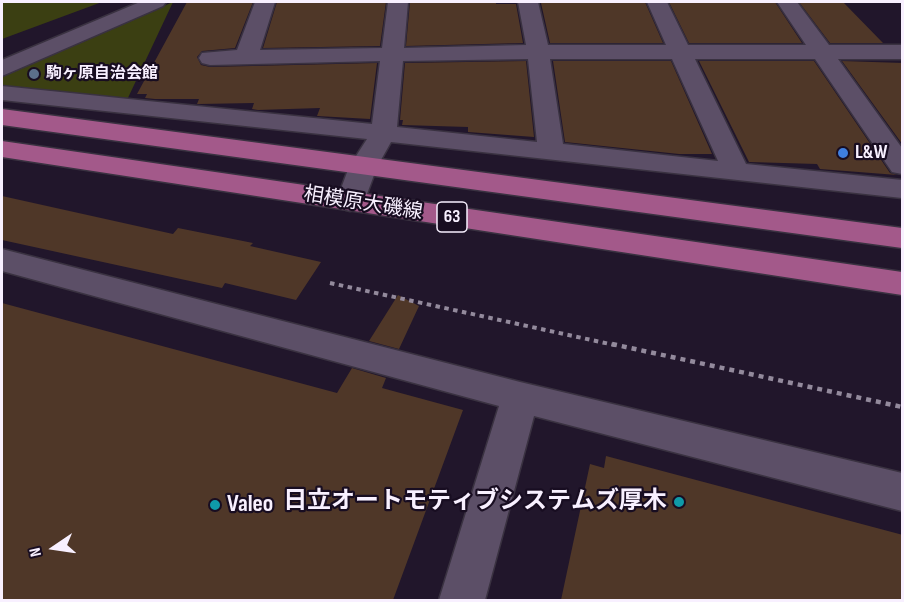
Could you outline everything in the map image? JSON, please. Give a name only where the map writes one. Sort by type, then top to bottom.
[{"type":"main road","name":"相模原大磯線","points":[[2,117],[903,238]]},
{"type":"main road","name":"相模原大磯線","points":[[2,149],[903,284]]},
{"type":"street","points":[[2,69],[156,2]]},
{"type":"street","points":[[246,57],[265,2]]},
{"type":"street","points":[[350,202],[363,167],[384,132],[398,2]]},
{"type":"street","points":[[528,2],[538,52],[551,151]]},
{"type":"street","points":[[657,2],[736,171]]},
{"type":"street","points":[[787,2],[903,166]]},
{"type":"street","points":[[210,58],[538,52],[903,52]]},
{"type":"street","points":[[2,93],[903,189]]},
{"type":"street","points":[[2,260],[520,397],[903,492]]},
{"type":"street","points":[[462,600],[520,397]]},
{"type":"path","points":[[330,283],[903,407]]},
{"type":"green space","points":[[2,2],[102,2],[2,39]]},
{"type":"green space","points":[[173,2],[127,100],[2,88],[2,77]]},
{"type":"building","points":[[187,2],[253,2],[235,48],[202,51],[197,57],[201,65],[210,67],[377,63],[370,119],[317,116],[320,108],[258,110],[252,109],[254,103],[197,104],[199,99],[155,99],[145,98],[147,94],[137,94]]},
{"type":"building","points":[[277,2],[386,2],[380,46],[263,48]]},
{"type":"building","points":[[410,2],[516,4],[523,43],[406,46]]},
{"type":"building","points":[[645,2],[663,43],[550,43],[541,3]]},
{"type":"building","points":[[669,2],[775,2],[802,43],[689,43]]},
{"type":"building","points":[[799,2],[843,2],[883,43],[830,43]]},
{"type":"building","points":[[526,61],[534,137],[468,132],[468,127],[402,125],[403,120],[400,120],[405,63]]},
{"type":"building","points":[[553,61],[671,61],[712,154],[679,154],[565,142]]},
{"type":"building","points":[[699,61],[814,61],[890,173],[897,175],[820,169],[817,164],[749,162]]},
{"type":"building","points":[[842,61],[903,63],[903,145]]},
{"type":"building","points":[[2,196],[173,234],[178,228],[253,243],[250,246],[321,262],[296,300],[225,283],[222,288],[2,240]]},
{"type":"building","points":[[398,295],[419,306],[399,349],[369,341]]},
{"type":"building","name":"Valeo","points":[[2,303],[337,393],[352,368],[386,378],[382,388],[463,410],[393,600],[2,600]]},
{"type":"building","name":"日立オートモティブシステムズ厚木","points":[[606,456],[903,535],[903,600],[561,600],[590,464],[604,468]]},
{"type":"place","name":"駒ヶ原自治会館","points":[[34,74]]},
{"type":"place","name":"L&W","points":[[843,153]]},
{"type":"place","name":"日立オートモティブシステムズ厚木","points":[[679,502]]},
{"type":"place","name":"Valeo","points":[[215,505]]}]
